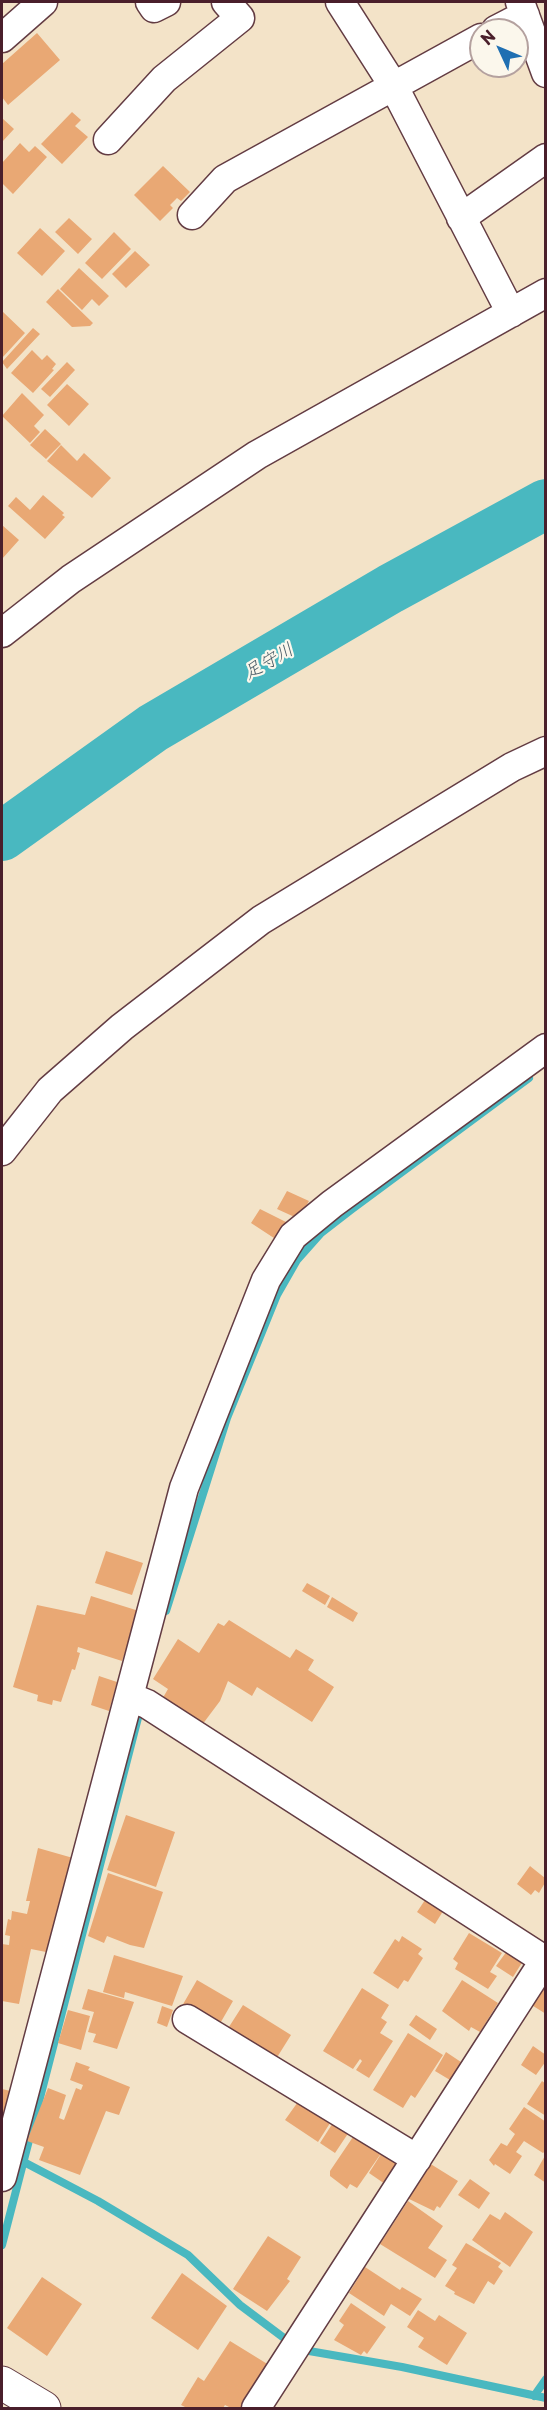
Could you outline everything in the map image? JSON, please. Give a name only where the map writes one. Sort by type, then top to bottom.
[{"type":"main road","points":[[2,2383],[44,2409]]},
{"type":"street","points":[[2,38],[43,2]]},
{"type":"street","points":[[150,2],[154,8],[166,2]]},
{"type":"street","points":[[340,2],[393,85],[511,313]]},
{"type":"street","points":[[108,140],[164,79],[240,18],[230,3]]},
{"type":"street","points":[[510,18],[522,8],[546,73]]},
{"type":"street","points":[[192,215],[225,179],[469,44]]},
{"type":"street","points":[[461,218],[546,158]]},
{"type":"street","points":[[2,633],[71,579],[257,455],[546,294]]},
{"type":"street","points":[[2,1151],[50,1090],[122,1027],[261,920],[512,767],[546,751]]},
{"type":"street","points":[[2,2177],[138,1700],[184,1488],[266,1280],[293,1236],[332,1204],[546,1048]]},
{"type":"street","points":[[138,1700],[545,1960],[464,2082],[256,2409]]},
{"type":"street","points":[[187,2019],[417,2159]]},
{"type":"building","points":[[37,33],[60,60],[8,105],[2,97],[2,64]]},
{"type":"building","points":[[72,112],[81,120],[75,126],[88,137],[62,164],[41,144]]},
{"type":"building","points":[[2,118],[14,129],[2,142]]},
{"type":"building","points":[[20,143],[29,152],[35,146],[47,157],[13,194],[2,183],[2,163]]},
{"type":"building","points":[[163,166],[190,192],[181,201],[177,198],[170,205],[173,208],[160,221],[134,195]]},
{"type":"building","points":[[69,218],[92,239],[78,254],[55,232]]},
{"type":"building","points":[[40,228],[65,251],[42,276],[17,253]]},
{"type":"building","points":[[114,232],[131,249],[102,279],[85,263]]},
{"type":"building","points":[[135,251],[150,265],[126,288],[112,274]]},
{"type":"building","points":[[79,268],[109,296],[99,306],[92,299],[82,310],[60,289]]},
{"type":"building","points":[[58,289],[93,323],[90,326],[72,327],[46,302]]},
{"type":"building","points":[[2,311],[25,333],[2,358]]},
{"type":"building","points":[[33,328],[40,334],[7,369],[2,362]]},
{"type":"building","points":[[32,350],[42,360],[47,355],[56,364],[52,369],[54,370],[33,393],[11,373]]},
{"type":"building","points":[[67,362],[75,370],[50,397],[41,389]]},
{"type":"building","points":[[67,384],[89,404],[69,426],[47,405]]},
{"type":"building","points":[[22,393],[44,415],[34,426],[40,432],[30,443],[2,416]]},
{"type":"building","points":[[45,429],[61,444],[46,459],[30,445]]},
{"type":"building","points":[[61,445],[77,461],[84,453],[111,478],[92,498],[47,461]]},
{"type":"building","points":[[43,495],[64,513],[62,515],[65,517],[45,539],[8,506],[16,497],[30,510]]},
{"type":"building","points":[[2,525],[19,540],[2,559]]},
{"type":"building","points":[[287,1191],[309,1201],[299,1219],[277,1209]]},
{"type":"building","points":[[260,1209],[288,1223],[277,1240],[251,1223]]},
{"type":"building","points":[[106,1551],[143,1563],[132,1595],[95,1583]]},
{"type":"building","points":[[307,1583],[330,1596],[325,1605],[302,1591]]},
{"type":"building","points":[[91,1596],[139,1611],[122,1661],[78,1647],[77,1652],[80,1653],[75,1670],[72,1669],[61,1702],[53,1700],[52,1705],[37,1701],[38,1695],[13,1687],[37,1605],[85,1615]]},
{"type":"building","points":[[332,1597],[358,1613],[353,1622],[327,1607]]},
{"type":"building","points":[[229,1620],[290,1658],[296,1649],[314,1660],[308,1670],[334,1687],[312,1722],[257,1687],[252,1696],[228,1681],[220,1701],[202,1725],[161,1701],[168,1689],[153,1679],[178,1639],[199,1653],[218,1623],[224,1626]]},
{"type":"building","points":[[99,1676],[117,1682],[109,1711],[91,1705]]},
{"type":"building","points":[[126,1815],[175,1832],[156,1887],[107,1870]]},
{"type":"building","points":[[38,1848],[73,1858],[51,1953],[31,1949],[19,2004],[2,2001],[2,1944],[9,1945],[10,1936],[5,1935],[12,1911],[27,1914],[30,1901],[26,1901]]},
{"type":"building","points":[[530,1866],[546,1881],[539,1893],[535,1890],[531,1895],[517,1884]]},
{"type":"building","points":[[108,1873],[163,1892],[144,1948],[107,1936],[104,1943],[88,1936]]},
{"type":"building","points":[[427,1897],[445,1908],[435,1924],[417,1912]]},
{"type":"building","points":[[469,1933],[502,1953],[490,1972],[497,1976],[488,1989],[455,1969],[458,1963],[453,1959]]},
{"type":"building","points":[[402,1936],[422,1949],[418,1954],[423,1958],[408,1982],[404,1980],[398,1989],[373,1973],[395,1939],[399,1942]]},
{"type":"building","points":[[507,1951],[523,1961],[513,1977],[496,1966]]},
{"type":"building","points":[[114,1955],[183,1976],[172,2006],[125,1992],[124,1998],[103,1992]]},
{"type":"building","points":[[197,1980],[233,2001],[218,2027],[182,2006]]},
{"type":"building","points":[[462,1980],[498,2003],[480,2032],[471,2027],[469,2031],[442,2011]]},
{"type":"building","points":[[362,1988],[389,2005],[381,2018],[387,2022],[380,2033],[393,2041],[369,2078],[356,2070],[362,2061],[360,2059],[353,2069],[323,2051]]},
{"type":"building","points":[[541,1988],[546,1991],[546,2014],[530,2004]]},
{"type":"building","points":[[88,1989],[134,2002],[117,2049],[93,2042],[96,2034],[88,2032],[94,2012],[82,2009]]},
{"type":"building","points":[[243,2005],[291,2035],[276,2059],[227,2030]]},
{"type":"building","points":[[162,2006],[173,2010],[167,2027],[157,2023]]},
{"type":"building","points":[[68,2010],[90,2016],[81,2050],[58,2043]]},
{"type":"building","points":[[416,2015],[437,2029],[430,2040],[409,2025]]},
{"type":"building","points":[[408,2033],[443,2055],[415,2098],[411,2095],[403,2108],[373,2090]]},
{"type":"building","points":[[533,2046],[546,2055],[546,2061],[536,2075],[521,2065]]},
{"type":"building","points":[[446,2052],[461,2062],[450,2080],[435,2071]]},
{"type":"building","points":[[76,2062],[90,2067],[88,2070],[130,2087],[119,2115],[106,2111],[80,2175],[39,2160],[44,2147],[27,2141],[48,2088],[66,2095],[59,2118],[64,2120],[76,2088],[81,2090],[83,2085],[70,2080]]},
{"type":"building","points":[[542,2081],[546,2084],[546,2116],[527,2104]]},
{"type":"building","points":[[2,2089],[15,2092],[2,2128]]},
{"type":"building","points":[[300,2099],[332,2120],[318,2142],[285,2120]]},
{"type":"building","points":[[524,2107],[546,2122],[546,2150],[543,2153],[524,2141],[516,2152],[522,2156],[510,2174],[495,2164],[494,2166],[489,2160],[501,2143],[507,2146],[515,2134],[509,2129]]},
{"type":"building","points":[[336,2118],[351,2129],[335,2153],[320,2143]]},
{"type":"building","points":[[355,2134],[382,2152],[357,2188],[350,2184],[347,2189],[330,2176],[330,2171]]},
{"type":"building","points":[[381,2154],[398,2165],[385,2184],[369,2173]]},
{"type":"building","points":[[546,2154],[546,2183],[534,2175]]},
{"type":"building","points":[[429,2163],[458,2181],[440,2208],[437,2206],[434,2211],[407,2198]]},
{"type":"building","points":[[470,2179],[490,2193],[479,2209],[458,2195]]},
{"type":"building","points":[[408,2201],[443,2226],[428,2248],[447,2260],[435,2278],[380,2244]]},
{"type":"building","points":[[505,2212],[533,2232],[510,2267],[472,2240],[490,2214],[500,2220]]},
{"type":"building","points":[[268,2236],[301,2257],[287,2279],[290,2281],[267,2311],[233,2289]]},
{"type":"building","points":[[466,2243],[501,2263],[498,2267],[503,2271],[494,2285],[488,2281],[474,2304],[454,2294],[455,2292],[445,2286],[457,2268],[452,2265]]},
{"type":"building","points":[[365,2267],[400,2290],[402,2287],[422,2299],[410,2316],[391,2304],[384,2316],[349,2293]]},
{"type":"building","points":[[182,2273],[227,2306],[198,2350],[151,2318]]},
{"type":"building","points":[[42,2277],[82,2304],[47,2356],[7,2328]]},
{"type":"building","points":[[351,2303],[386,2327],[367,2354],[364,2351],[361,2355],[334,2340],[344,2325],[339,2321]]},
{"type":"building","points":[[418,2310],[435,2321],[439,2315],[467,2333],[447,2365],[418,2347],[424,2338],[407,2327]]},
{"type":"building","points":[[230,2341],[269,2365],[240,2408],[225,2405],[223,2408],[187,2408],[181,2405],[198,2377],[204,2381]]},
{"type":"waterway","name":"足守川","points":[[2,836],[153,728],[390,589],[546,504]]},
{"type":"waterway","points":[[166,1611],[227,1418],[277,1295],[297,1260],[321,1233],[529,1078]]},
{"type":"waterway","points":[[2,2245],[139,1714]]},
{"type":"waterway","points":[[22,2161],[98,2201],[188,2255],[240,2305],[288,2341],[309,2351],[402,2367],[546,2398]]},
{"type":"waterway","points":[[534,2396],[546,2379]]}]
